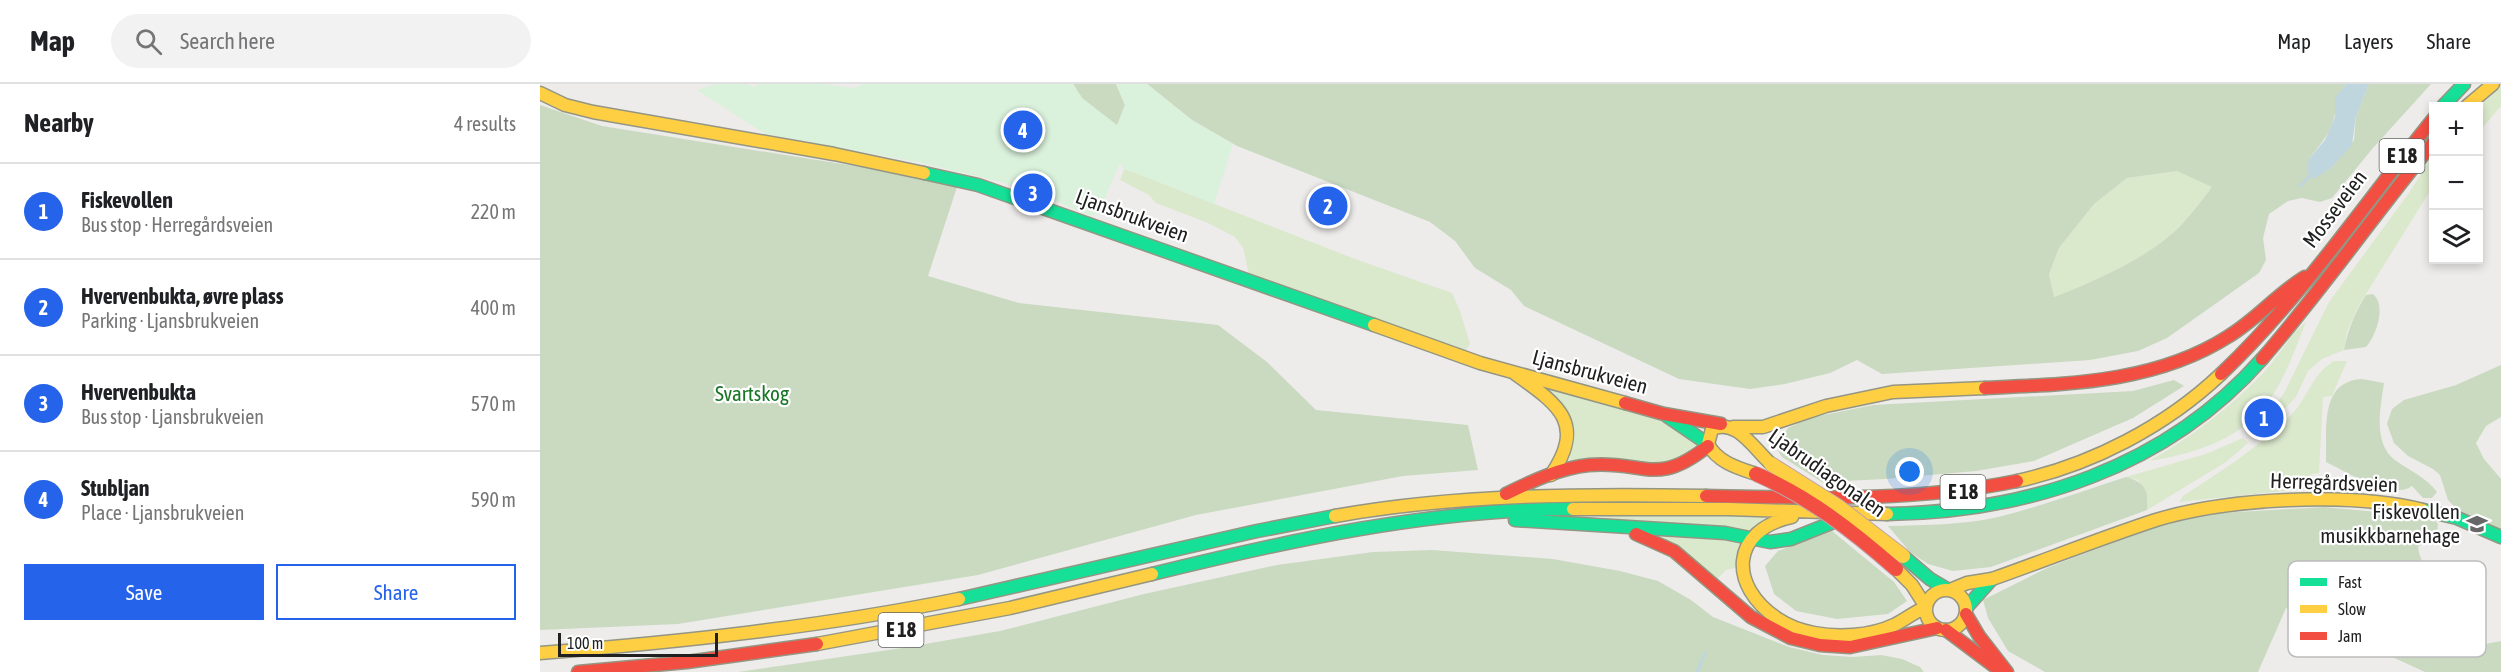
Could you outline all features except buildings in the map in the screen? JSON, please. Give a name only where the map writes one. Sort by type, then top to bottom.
[{"type":"main road","points":[[2447,102],[2464,84]]},
{"type":"main road","points":[[2472,102],[2493,84]]},
{"type":"main road","name":"Ljansbrukveien","points":[[540,93],[565,105],[593,112],[834,154],[978,185],[1124,235],[1461,357],[1664,414],[1732,428]]},
{"type":"main road","name":"Mosseveien","points":[[2316,270],[2372,194],[2429,123]]},
{"type":"main road","name":"Mosseveien","points":[[1851,515],[1951,510],[2038,496],[2077,484],[2120,465],[2179,432],[2225,397],[2273,349],[2321,290],[2429,147]]},
{"type":"main road","name":"E 18","points":[[1498,497],[1551,474],[1591,465],[1619,465],[1653,470],[1675,468],[1708,445],[1709,434],[1732,428],[1767,426],[1826,406],[1893,392],[2077,384],[2143,373],[2187,358],[2227,338],[2255,320],[2290,286],[2316,270]]},
{"type":"main road","name":"E 18","points":[[540,653],[684,641],[878,614],[1008,589],[1316,519],[1407,505],[1498,497],[1590,495],[1881,498],[1959,492],[2028,480],[2065,468],[2112,448],[2184,406],[2250,348],[2292,303],[2316,270]]},
{"type":"main road","points":[[1514,373],[1545,396],[1561,411],[1566,420],[1569,440],[1567,450],[1551,474]]},
{"type":"main road","name":"Ljansbrukveien","points":[[1664,414],[1708,445]]},
{"type":"main road","points":[[1708,445],[1713,453],[1720,457],[1729,457],[1737,452],[1741,444],[1732,428]]},
{"type":"main road","name":"Ljabrudiagonalen","points":[[1732,428],[1771,464],[1839,504],[1930,579],[1949,590]]},
{"type":"main road","name":"Ljabrudiagonalen","points":[[1720,457],[1737,468],[1791,490],[1826,512],[1896,569],[1912,585],[1926,607]]},
{"type":"main road","name":"Herregårdsveien","points":[[1949,590],[1967,583],[1992,579],[2157,520],[2200,510],[2252,502],[2328,500],[2411,507],[2457,518],[2501,537]]},
{"type":"main road","name":"E 18","points":[[578,672],[767,652],[882,633],[1012,608],[1280,544],[1374,526],[1503,510],[1550,508],[1770,511],[1851,515]]},
{"type":"main road","name":"E 18","points":[[1750,538],[1771,522],[1801,514]]},
{"type":"main road","name":"E 18","points":[[1436,519],[1531,520],[1618,528],[1725,533],[1781,541],[1851,515]]},
{"type":"main road","name":"E 18","points":[[1618,528],[1642,535],[1674,551],[1750,617],[1794,640],[1814,644],[1849,646],[1959,626],[1966,611]]},
{"type":"main road","points":[[1750,538],[1742,556],[1742,571],[1747,588],[1768,612],[1795,628],[1833,635],[1872,632],[1894,625],[1926,607],[1935,592],[1949,590],[1959,595],[1979,636],[2007,672]]},
{"type":"main road","name":"Herregårdsveien","points":[[1966,611],[1992,579]]},
{"type":"main road","points":[[1926,607],[1928,620],[2002,672]]},
{"type":"green space","points":[[716,84],[745,84],[755,87],[758,84],[823,84],[853,88],[864,84],[1073,84],[1082,98],[1117,125],[1125,105],[1116,84],[1147,84],[1192,120],[1233,144],[1214,204],[1124,170],[1120,163],[1098,214],[1091,216],[1032,191],[993,180],[917,162],[765,134],[697,90]]},
{"type":"green space","points":[[1073,84],[1116,84],[1125,105],[1117,126],[1082,98]]},
{"type":"green space","points":[[1147,84],[2346,84],[2340,93],[2330,129],[2309,159],[2309,169],[2316,176],[2331,168],[2354,140],[2356,116],[2369,84],[2431,84],[2373,148],[2332,198],[2320,202],[2302,198],[2288,201],[2269,214],[2263,238],[2266,260],[2259,273],[2167,338],[2138,351],[2090,360],[1882,374],[1857,360],[1830,373],[1785,384],[1750,389],[1679,379],[1524,306],[1511,290],[1475,268],[1455,241],[1430,222],[1237,146],[1192,120]],"holes":[[[2177,171],[2212,187],[2184,222],[2146,253],[2085,285],[2054,297],[2049,274],[2059,248],[2094,204],[2127,178]]]},
{"type":"green space","points":[[2501,87],[2501,106],[2483,127],[2483,103]]},
{"type":"green space","name":"Svartskog","points":[[540,105],[602,126],[899,173],[957,187],[928,276],[1019,303],[1218,325],[1267,362],[1316,410],[1468,425],[1478,470],[1403,476],[1196,515],[978,575],[678,624],[540,630]]},
{"type":"green space","points":[[2429,161],[2429,192],[2358,307],[2347,332],[2344,350],[2322,359],[2308,371],[2296,397],[2273,421],[2268,416],[2284,393],[2329,302],[2409,193]]},
{"type":"green space","points":[[1124,170],[1355,259],[1452,293],[1470,344],[1466,350],[1249,274],[1243,248],[1235,237],[1208,223],[1156,203],[1149,195],[1120,180]]},
{"type":"green space","points":[[2177,171],[2213,187],[2178,228],[2132,262],[2054,297],[2049,274],[2059,248],[2094,204],[2127,178]]},
{"type":"green space","points":[[2373,294],[2377,299],[2380,313],[2370,342],[2366,347],[2344,350],[2358,308],[2366,295]]},
{"type":"green space","points":[[2306,322],[2276,390],[2251,421],[2210,445],[2180,455],[2149,461],[2196,431],[2239,397],[2265,371]]},
{"type":"green space","points":[[2334,361],[2347,361],[2332,396],[2323,397],[2319,473],[2311,474],[2311,488],[2179,502],[2184,495],[2240,458],[2280,426],[2298,407],[2315,379]]},
{"type":"green space","points":[[2501,365],[2501,417],[2486,426],[2476,443],[2484,459],[2501,479],[2501,532],[2459,511],[2448,500],[2440,475],[2408,456],[2394,443],[2387,424],[2392,409],[2404,400],[2456,385]]},
{"type":"green space","points":[[2362,379],[2384,383],[2380,413],[2383,444],[2395,460],[2433,487],[2437,492],[2432,498],[2423,498],[2412,486],[2403,490],[2381,488],[2326,462],[2326,422],[2332,398],[2338,388],[2348,382]]},
{"type":"green space","points":[[2174,380],[2184,386],[2133,418],[2034,461],[1976,471],[1822,482],[1782,457],[1776,448],[1788,428],[1809,418],[1873,405],[2133,391]]},
{"type":"green space","points":[[1548,389],[1665,421],[1697,444],[1674,462],[1569,463],[1570,455]]},
{"type":"green space","points":[[2243,438],[2248,443],[2226,462],[2147,510],[2148,499],[2138,480],[2126,477],[2206,454]]},
{"type":"green space","points":[[2126,477],[2138,482],[2144,488],[2147,510],[1991,567],[1953,571],[1928,564],[1910,552],[1888,526],[1985,520]]},
{"type":"green space","points":[[2324,507],[2432,517],[2438,524],[2437,534],[2418,547],[2422,561],[2288,561],[2288,609],[2286,608],[2258,672],[2045,672],[2008,651],[1988,618],[1983,600],[2047,568],[2140,532],[2204,514]]},
{"type":"green space","points":[[1589,513],[1768,515],[1749,533],[1620,522]]},
{"type":"green space","points":[[1832,531],[1894,582],[1907,601],[1888,614],[1837,619],[1796,611],[1774,594],[1765,566],[1778,551]]},
{"type":"green space","points":[[1658,533],[1743,540],[1735,568],[1726,570],[1716,580]]},
{"type":"green space","points":[[1432,550],[1553,559],[1620,571],[1658,581],[1691,600],[1713,617],[1789,647],[1823,655],[1853,657],[1881,655],[1902,659],[1920,667],[1924,672],[738,672],[1000,631],[1144,594],[1277,565],[1373,552]]},
{"type":"green space","points":[[2501,641],[2501,672],[2425,672],[2392,657],[2486,657],[2486,644]]},
{"type":"water","points":[[2346,84],[2369,84],[2356,116],[2352,145],[2331,168],[2314,179],[2307,172],[2309,159],[2325,140],[2335,117],[2335,98]]},
{"type":"waterway","points":[[2300,186],[2311,175]]},
{"type":"waterway","points":[[1697,672],[1705,653]]},
{"type":"traffic: fast","points":[[2447,102],[2464,84]]},
{"type":"traffic: fast","points":[[924,173],[978,185],[1374,325]]},
{"type":"traffic: fast","points":[[1887,514],[1940,511],[1992,504],[2042,493],[2091,477],[2138,455],[2183,429],[2224,397],[2262,359]]},
{"type":"traffic: fast","points":[[1667,416],[1708,444]]},
{"type":"traffic: fast","points":[[1152,574],[1308,538],[1361,529],[1467,514],[1573,509]]},
{"type":"traffic: fast","points":[[2423,510],[2457,518],[2501,537]]},
{"type":"traffic: fast","points":[[959,599],[1257,531],[1335,516]]},
{"type":"traffic: fast","points":[[1515,520],[1725,533],[1770,542],[1791,539],[1844,518]]},
{"type":"traffic: fast","points":[[1903,556],[1930,579],[1947,589]]},
{"type":"traffic: fast","points":[[1966,608],[1992,579]]},
{"type":"traffic: slow","points":[[2472,102],[2493,84]]},
{"type":"traffic: slow","points":[[540,93],[565,105],[593,112],[834,154],[924,173]]},
{"type":"traffic: slow","points":[[1374,325],[1480,363],[1625,403]]},
{"type":"traffic: slow","points":[[1514,373],[1543,395],[1562,416],[1566,428],[1566,441],[1562,457],[1551,475]]},
{"type":"traffic: slow","points":[[2017,481],[2073,465],[2126,441],[2176,410],[2221,374]]},
{"type":"traffic: slow","points":[[1733,427],[1763,427],[1826,406],[1893,392],[1985,388]]},
{"type":"traffic: slow","points":[[1756,474],[1729,464],[1712,450],[1708,444],[1712,429],[1721,427],[1737,431],[1771,464]]},
{"type":"traffic: slow","points":[[1771,464],[1839,507],[1903,556]]},
{"type":"traffic: slow","points":[[1335,516],[1474,499],[1613,495],[1706,496]]},
{"type":"traffic: slow","points":[[1950,590],[1967,583],[1992,579],[2156,520],[2218,507],[2253,502],[2325,499],[2393,504],[2423,510]]},
{"type":"traffic: slow","points":[[1573,509],[1728,509],[1887,514]]},
{"type":"traffic: slow","points":[[1792,517],[1772,524],[1757,534],[1747,546],[1743,560],[1744,576],[1750,591],[1762,606],[1778,619],[1795,628],[1814,633],[1853,635],[1889,627],[1926,607]]},
{"type":"traffic: slow","points":[[1896,569],[1912,585],[1926,607]]},
{"type":"traffic: slow","points":[[817,644],[1010,608],[1152,574]]},
{"type":"traffic: slow","points":[[1946,590],[1954,591],[1960,596],[1965,602],[1966,610],[1965,618],[1960,624],[1954,629],[1946,630],[1938,629],[1932,624],[1927,618],[1926,610],[1927,602],[1932,596],[1938,591],[1946,590]]},
{"type":"traffic: slow","points":[[540,653],[750,632],[855,618],[959,599]]},
{"type":"traffic: jam","points":[[2221,374],[2279,314],[2306,282],[2429,124]]},
{"type":"traffic: jam","points":[[2262,359],[2429,148]]},
{"type":"traffic: jam","points":[[1985,388],[2048,385],[2111,378],[2172,363],[2201,352],[2229,336],[2305,277]]},
{"type":"traffic: jam","points":[[1625,403],[1664,414],[1721,424]]},
{"type":"traffic: jam","points":[[1506,494],[1546,476],[1589,465],[1608,464],[1650,469],[1675,466],[1708,446]]},
{"type":"traffic: jam","points":[[1756,474],[1794,493],[1830,516],[1896,569]]},
{"type":"traffic: jam","points":[[1706,496],[1823,498],[1901,496],[1978,488],[2017,481]]},
{"type":"traffic: jam","points":[[1636,534],[1674,551],[1751,617],[1791,638],[1820,645],[1850,647],[1937,628]]},
{"type":"traffic: jam","points":[[1966,614],[1979,636],[2007,672]]},
{"type":"traffic: jam","points":[[1946,630],[2002,672]]},
{"type":"traffic: jam","points":[[578,672],[687,662],[817,644]]},
{"type":"place","name":"Stubljan","points":[[1023,130]]},
{"type":"place","name":"Hvervenbukta","points":[[1033,193]]},
{"type":"place","name":"Hvervenbukta, øvre plass","points":[[1328,206]]},
{"type":"place","name":"Fiskevollen","points":[[2264,418]]},
{"type":"place","name":"Fiskevollen musikkbarnehage","points":[[2477,524]]}]
